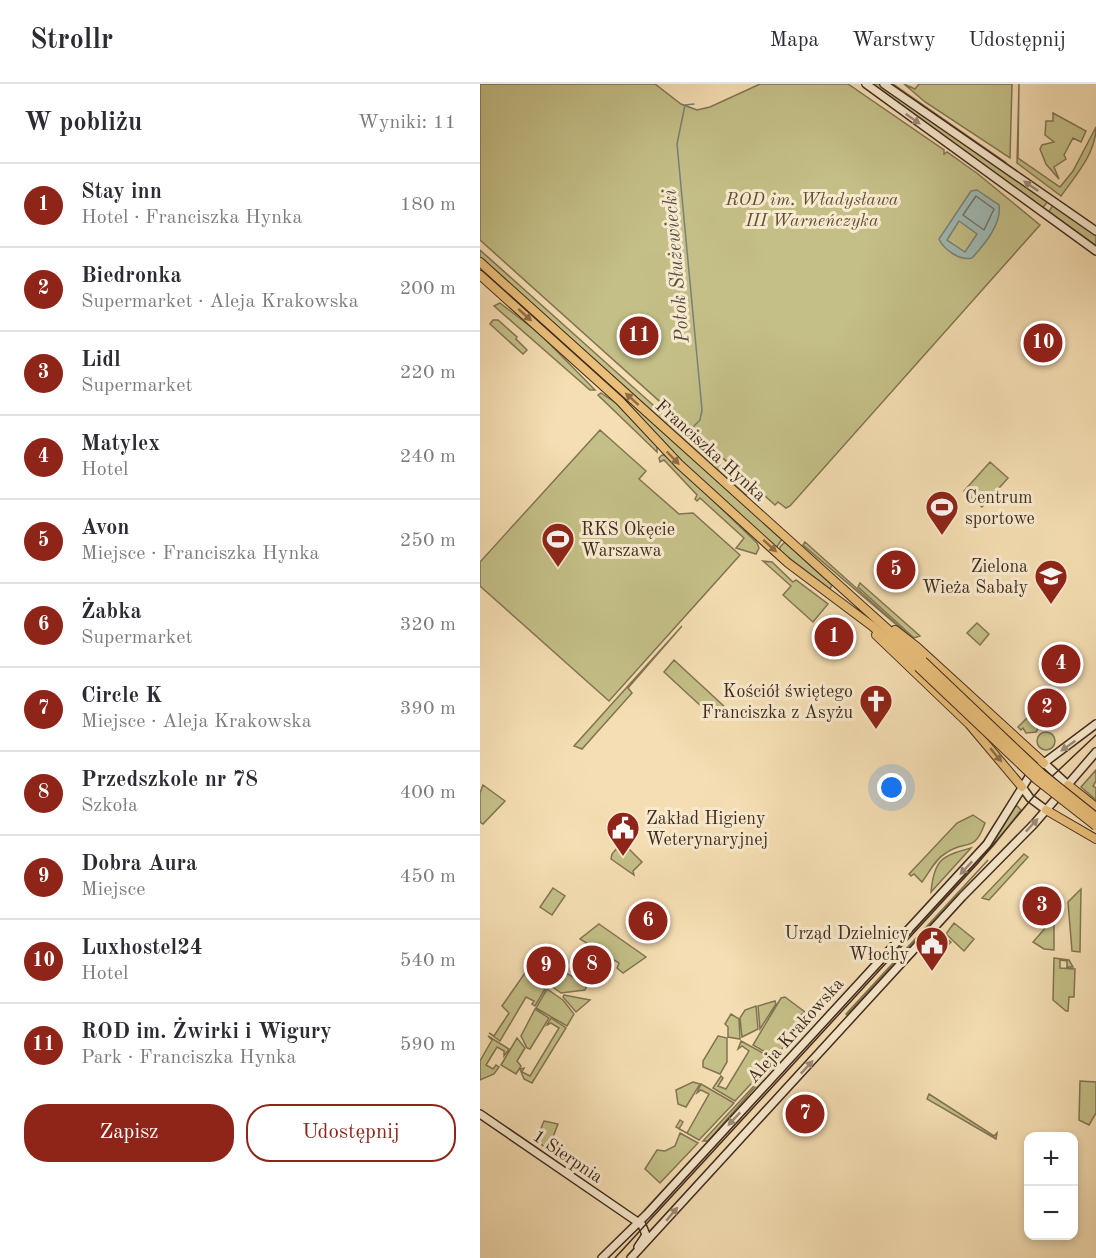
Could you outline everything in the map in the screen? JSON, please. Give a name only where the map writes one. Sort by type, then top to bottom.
[{"type":"main road","points":[[866,84],[1096,251]]},
{"type":"main road","points":[[884,84],[1096,231]]},
{"type":"main road","name":"Franciszka Hynka","points":[[480,262],[865,609],[920,664]]},
{"type":"main road","name":"Franciszka Hynka","points":[[480,275],[620,401],[675,461],[773,549],[920,664]]},
{"type":"main road","points":[[865,609],[917,647],[1044,763],[1096,807]]},
{"type":"main road","points":[[867,622],[894,653],[969,724],[1031,799],[1096,839]]},
{"type":"main road","points":[[920,664],[1041,773],[1096,817]]},
{"type":"main road","points":[[920,664],[1036,779],[1096,825]]},
{"type":"main road","points":[[1044,763],[1096,724]]},
{"type":"main road","points":[[1068,784],[1096,752]]},
{"type":"main road","name":"Aleja Krakowska","points":[[602,1258],[639,1223],[987,844],[1032,772],[1044,763]]},
{"type":"main road","name":"Aleja Krakowska","points":[[632,1257],[941,919],[1068,784]]},
{"type":"main road","name":"1 Sierpnia","points":[[480,1114],[639,1223]]},
{"type":"main road","points":[[632,1257],[646,1235],[639,1223]]},
{"type":"green space","name":"ROD im. Władysława III Warneńczyka","points":[[480,84],[655,84],[681,104],[697,110],[710,107],[760,84],[848,84],[944,150],[944,154],[947,152],[978,174],[1040,225],[786,508],[778,502],[775,505],[480,240]]},
{"type":"green space","points":[[872,84],[879,84],[1048,201],[1042,209]]},
{"type":"green space","points":[[889,84],[893,84],[1005,162],[1002,162]]},
{"type":"green space","points":[[904,84],[915,89],[919,84],[1012,84],[1010,158],[925,102]]},
{"type":"green space","points":[[1019,84],[1018,158],[1060,187],[1073,171],[1096,127],[1089,155],[1061,196],[1017,163]]},
{"type":"green space","points":[[1053,113],[1086,131],[1081,142],[1073,138],[1064,155],[1066,159],[1054,167],[1059,179],[1046,164],[1040,149],[1042,145],[1054,142],[1045,135],[1046,121],[1053,121]]},
{"type":"green space","points":[[1053,205],[1096,234],[1096,247],[1048,213]]},
{"type":"green space","points":[[480,250],[749,491],[746,495],[480,257]]},
{"type":"green space","points":[[480,267],[782,539],[776,548],[680,460],[624,401],[480,271]]},
{"type":"green space","points":[[500,303],[539,333],[595,390],[590,390],[494,306]]},
{"type":"green space","points":[[493,320],[498,320],[517,337],[516,339],[527,350],[523,354],[490,324]]},
{"type":"green space","points":[[601,393],[616,403],[657,446],[657,452],[598,395]]},
{"type":"green space","name":"RKS Okęcie Warszawa","points":[[600,430],[646,471],[639,479],[679,514],[693,513],[740,555],[609,701],[480,586],[480,562]]},
{"type":"green space","points":[[662,455],[667,456],[757,543],[759,548],[756,554],[736,548],[744,538],[700,498],[697,501],[695,499],[697,495],[664,460],[660,462],[659,458]]},
{"type":"green space","points":[[990,462],[1008,478],[982,507],[964,491]]},
{"type":"green space","points":[[785,542],[832,585],[830,589],[780,551],[780,547]]},
{"type":"green space","points":[[805,542],[913,639],[803,545]]},
{"type":"green space","points":[[763,561],[772,562],[793,582],[796,580],[828,604],[813,622],[783,595],[791,586]]},
{"type":"green space","points":[[860,583],[920,636],[914,638],[858,587]]},
{"type":"green space","points":[[977,623],[989,634],[980,645],[967,633]]},
{"type":"green space","points":[[682,626],[628,688],[632,693],[582,749],[574,746]]},
{"type":"green space","points":[[674,660],[726,708],[716,720],[664,672]]},
{"type":"green space","points":[[1029,716],[1039,727],[1036,732],[1026,733],[1023,728],[1021,730],[1018,727]]},
{"type":"green space","points":[[1046,732],[1052,735],[1055,741],[1052,747],[1046,750],[1040,747],[1037,741],[1040,735]]},
{"type":"green space","points":[[1096,770],[1096,781],[1093,786],[1096,788],[1096,800],[1081,787]]},
{"type":"green space","points":[[483,785],[505,801],[483,824],[480,822],[480,793]]},
{"type":"green space","points":[[1016,805],[1021,810],[994,845],[876,971],[991,846]]},
{"type":"green space","points":[[973,815],[985,823],[977,839],[942,856],[935,862],[922,882],[914,874],[911,876],[909,874],[957,823]]},
{"type":"green space","points":[[622,842],[642,862],[633,871],[634,875],[611,859],[612,854]]},
{"type":"green space","points":[[971,848],[931,892],[934,873],[941,861]]},
{"type":"green space","points":[[1024,854],[1028,857],[989,900],[982,898]]},
{"type":"green space","points":[[988,860],[847,1015],[846,1014]]},
{"type":"green space","points":[[553,888],[565,896],[552,915],[540,907]]},
{"type":"green space","points":[[1081,889],[1080,952],[1072,951],[1068,902]]},
{"type":"green space","points":[[1054,918],[1054,950],[1044,949],[1033,942]]},
{"type":"green space","points":[[954,923],[974,939],[964,951],[946,934]]},
{"type":"green space","points":[[599,924],[646,957],[623,973],[617,968],[619,963],[580,939]]},
{"type":"green space","points":[[943,936],[951,942],[929,963],[923,958]]},
{"type":"green space","points":[[1054,958],[1069,960],[1073,967],[1067,967],[1067,961],[1060,960],[1060,968],[1075,969],[1074,997],[1069,997],[1068,1011],[1053,1000]]},
{"type":"green space","points":[[525,973],[545,989],[535,1006],[532,1004],[534,1001],[526,997],[500,1041],[489,1033],[494,1036],[509,1013],[502,1006]]},
{"type":"green space","points":[[543,973],[552,981],[568,974],[587,985],[585,990],[561,993],[539,977]]},
{"type":"green space","points":[[547,989],[563,1000],[574,1014],[567,1026],[536,1008]]},
{"type":"green space","points":[[564,995],[590,1000],[576,1012],[563,997]]},
{"type":"green space","points":[[785,997],[805,1012],[797,1018],[801,1022],[806,1014],[809,1021],[774,1057],[753,1045],[781,998]]},
{"type":"green space","points":[[775,1001],[776,1004],[760,1029],[758,1006]]},
{"type":"green space","points":[[756,1006],[758,1029],[742,1037],[740,1018],[745,1010]]},
{"type":"green space","points":[[535,1009],[549,1018],[530,1049],[527,1048],[521,1036]]},
{"type":"green space","points":[[731,1014],[739,1019],[740,1039],[728,1037],[728,1027],[725,1024]]},
{"type":"green space","points":[[551,1018],[566,1028],[532,1083],[524,1079],[520,1069],[524,1068],[522,1072],[530,1076],[559,1028],[551,1023],[547,1025]]},
{"type":"green space","points":[[488,1036],[509,1049],[504,1056],[504,1051],[497,1047],[486,1065],[493,1069],[496,1065],[499,1067],[494,1074],[480,1080],[480,1061],[492,1040]]},
{"type":"green space","points":[[718,1036],[727,1038],[727,1062],[720,1074],[703,1067],[703,1061]]},
{"type":"green space","points":[[517,1038],[525,1048],[517,1061],[521,1066],[516,1074],[501,1065]]},
{"type":"green space","points":[[741,1041],[774,1059],[735,1101],[713,1088],[721,1076],[723,1078],[718,1086],[726,1089],[749,1051],[742,1046],[738,1049]]},
{"type":"green space","points":[[776,1062],[708,1141],[703,1141]]},
{"type":"green space","points":[[1080,1081],[1096,1082],[1096,1113],[1089,1125],[1079,1120]]},
{"type":"green space","points":[[693,1082],[700,1084],[686,1107],[678,1104],[676,1090]]},
{"type":"green space","points":[[701,1084],[734,1103],[699,1140],[687,1133],[709,1094],[701,1090],[697,1093]]},
{"type":"green space","points":[[929,1094],[994,1136],[997,1133],[996,1139],[927,1099]]},
{"type":"green space","points":[[680,1120],[683,1122],[679,1129],[676,1127]]},
{"type":"green space","points":[[544,1121],[558,1124],[548,1150],[536,1140]]},
{"type":"green space","points":[[680,1133],[698,1143],[660,1183],[645,1169],[657,1150],[665,1151],[675,1146]]},
{"type":"water","points":[[977,190],[999,205],[999,212],[995,227],[987,241],[972,258],[962,258],[953,254],[939,239],[971,191]],"holes":[[[959,221],[977,234],[965,252],[947,240]]]},
{"type":"waterway","name":"Potok Służewiecki","points":[[691,429],[700,420],[702,410],[677,144],[685,105],[694,104]]},
{"type":"tram line","points":[[615,1258],[978,863],[1044,784],[1096,735]]},
{"type":"place","name":"ROD im. Żwirki i Wigury","points":[[639,336]]},
{"type":"place","name":"Luxhostel24","points":[[1043,343]]},
{"type":"place","name":"Centrum sportowe","points":[[942,536]]},
{"type":"place","name":"RKS Okęcie Warszawa","points":[[558,568]]},
{"type":"place","name":"Avon","points":[[896,570]]},
{"type":"place","name":"Zielona Wieża Sabały","points":[[1051,605]]},
{"type":"place","name":"Stay inn","points":[[834,637]]},
{"type":"place","name":"Matylex","points":[[1061,664]]},
{"type":"place","name":"Biedronka","points":[[1047,708]]},
{"type":"place","name":"Kościół świętego Franciszka z Asyżu","points":[[876,730]]},
{"type":"place","name":"Zakład Higieny Weterynaryjnej","points":[[623,857]]},
{"type":"place","name":"Lidl","points":[[1042,906]]},
{"type":"place","name":"Żabka","points":[[648,921]]},
{"type":"place","name":"Przedszkole nr 78","points":[[592,965]]},
{"type":"place","name":"Dobra Aura","points":[[546,966]]},
{"type":"place","name":"Urząd Dzielnicy Włochy","points":[[932,972]]},
{"type":"place","name":"Circle K","points":[[805,1114]]}]
